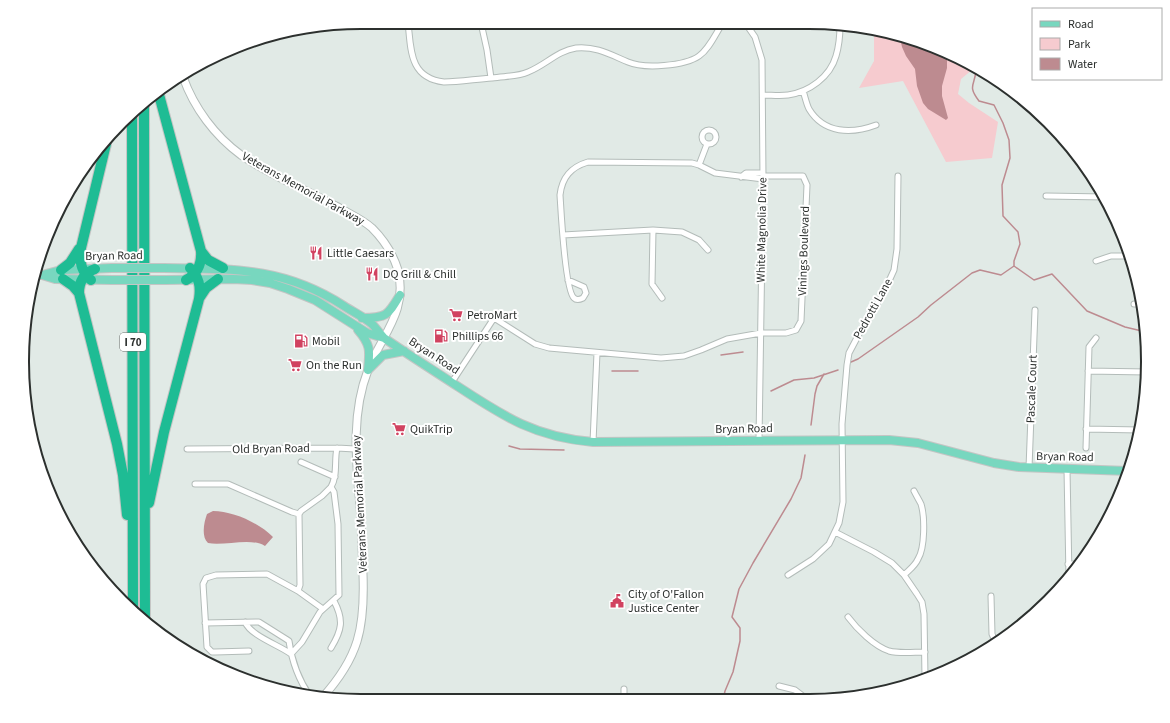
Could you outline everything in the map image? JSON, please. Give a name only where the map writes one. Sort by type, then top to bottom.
[{"type":"highway","points":[[160,97],[201,251],[201,262],[196,272],[186,280]]},
{"type":"highway","name":"I 70","points":[[144,110],[145,613]]},
{"type":"highway","name":"I 70","points":[[132,121],[133,603]]},
{"type":"highway","points":[[85,276],[80,261],[80,248],[104,152]]},
{"type":"highway","points":[[79,293],[62,275],[80,248]]},
{"type":"highway","points":[[201,251],[208,260],[223,268]]},
{"type":"highway","points":[[95,269],[85,276],[79,285],[79,293],[117,444],[123,475],[133,567]]},
{"type":"highway","points":[[196,272],[200,299]]},
{"type":"highway","points":[[145,523],[164,432],[200,299],[206,288],[218,279]]},
{"type":"main road","name":"Bryan Road","points":[[95,269],[164,268],[196,272],[218,279],[252,280],[280,286],[315,300],[367,333],[384,338]]},
{"type":"main road","name":"Bryan Road","points":[[196,272],[223,268],[251,271],[269,274],[306,285],[331,298],[372,324],[384,338],[500,414],[525,427],[559,437],[593,442],[889,440],[918,443],[994,463],[1029,468],[1122,471]]},
{"type":"main road","name":"Bryan Road","points":[[40,275],[55,279],[62,275],[85,276],[112,280],[186,280]]},
{"type":"main road","points":[[362,318],[375,318],[387,314],[400,295]]},
{"type":"main road","points":[[354,324],[367,341],[370,358],[368,370]]},
{"type":"main road","points":[[368,370],[383,355],[404,351]]},
{"type":"street","points":[[409,29],[414,64],[425,76],[439,82],[521,74],[529,72],[560,52],[576,48],[600,50],[629,63],[657,65],[686,62],[699,56],[705,51],[719,29]]},
{"type":"street","points":[[482,29],[491,78]]},
{"type":"street","name":"White Magnolia Drive","points":[[749,29],[755,37],[761,56],[763,95],[759,441]]},
{"type":"street","points":[[763,95],[788,95],[803,91],[818,82],[828,72],[836,57],[840,31]]},
{"type":"street","name":"Veterans Memorial Parkway","points":[[185,80],[195,102],[208,123],[240,154],[360,219],[372,228],[385,243],[394,260],[399,277],[400,295],[396,316],[368,370],[358,411],[356,450],[364,581],[363,620],[358,641],[349,662],[339,678],[327,692]]},
{"type":"street","points":[[803,91],[809,108],[819,121],[833,129],[864,130],[876,125]]},
{"type":"street","points":[[699,165],[707,144]]},
{"type":"street","points":[[568,280],[560,195],[561,188],[569,172],[577,165],[588,162],[692,163],[715,173],[741,176],[746,172],[763,176]]},
{"type":"street","name":"Vinings Boulevard","points":[[761,333],[786,333],[796,330],[801,321],[807,184],[803,176],[763,176]]},
{"type":"street","name":"Pedrotti Lane","points":[[788,575],[813,559],[829,544],[839,522],[843,502],[842,440],[849,353],[884,292],[894,270],[897,249],[898,176]]},
{"type":"street","points":[[1046,196],[1097,197]]},
{"type":"street","points":[[563,235],[653,230],[682,232],[699,240],[708,250]]},
{"type":"street","points":[[653,230],[652,284],[662,298]]},
{"type":"street","points":[[1096,261],[1111,256],[1123,256]]},
{"type":"street","name":"Pascale Court","points":[[1029,468],[1035,310]]},
{"type":"street","points":[[452,382],[494,318],[535,344],[549,348],[661,358],[684,356],[727,339],[761,333]]},
{"type":"street","points":[[1086,448],[1089,347],[1096,338]]},
{"type":"street","points":[[593,442],[597,353]]},
{"type":"street","points":[[1088,371],[1141,372]]},
{"type":"street","points":[[1086,429],[1134,430]]},
{"type":"street","points":[[298,591],[300,585],[299,514],[331,487],[335,477],[335,457],[337,448]]},
{"type":"street","name":"Old Bryan Road","points":[[187,449],[337,448],[356,450]]},
{"type":"street","points":[[301,462],[335,477]]},
{"type":"street","points":[[1067,469],[1068,568]]},
{"type":"street","points":[[195,484],[228,484],[299,514]]},
{"type":"street","points":[[291,654],[302,642],[323,609],[337,598],[340,592],[338,524],[334,492],[331,487]]},
{"type":"street","points":[[904,575],[919,559],[922,551],[923,536],[921,504],[914,491]]},
{"type":"street","points":[[835,532],[884,557],[904,575],[922,602],[924,614],[925,673]]},
{"type":"street","points":[[249,651],[212,652],[207,647],[203,584],[204,580],[208,576],[267,574],[298,591],[323,609]]},
{"type":"street","points":[[990,596],[991,626],[993,638]]},
{"type":"street","points":[[331,648],[339,636],[340,630],[339,614],[334,601]]},
{"type":"street","points":[[848,617],[856,628],[878,645],[889,651],[925,652]]},
{"type":"street","points":[[245,622],[249,629],[291,654]]},
{"type":"street","points":[[205,623],[259,622],[286,639],[289,641],[291,654],[299,679],[306,689]]},
{"type":"street","points":[[779,686],[795,690],[800,694]]},
{"type":"street","points":[[624,689],[624,694]]},
{"type":"green space","points":[[874,35],[895,40],[936,54],[970,71],[961,79],[958,94],[998,122],[992,158],[946,162],[903,81],[859,88],[874,61]]},
{"type":"water","points":[[901,42],[947,59],[947,68],[942,86],[942,96],[948,118],[946,120],[928,109],[923,103],[917,86],[915,69],[902,47]]},
{"type":"water","points":[[213,511],[229,513],[245,519],[261,527],[273,537],[265,546],[253,542],[208,543],[204,537],[204,525],[207,514]]},
{"type":"waterway","points":[[975,74],[973,86],[975,96],[979,101],[994,105],[1009,140],[1010,158],[1002,185],[1003,216],[1018,232],[1020,244],[1014,261],[1014,266]]},
{"type":"waterway","points":[[1014,266],[1034,280],[1052,274],[1087,311],[1125,327],[1139,330]]},
{"type":"waterway","points":[[851,362],[858,359],[918,317],[972,273],[980,270],[1001,275],[1014,266]]},
{"type":"waterway","points":[[721,355],[743,352]]},
{"type":"waterway","points":[[771,391],[794,380],[814,378],[838,370]]},
{"type":"waterway","points":[[612,371],[638,371]]},
{"type":"waterway","points":[[811,425],[817,386],[824,374]]},
{"type":"waterway","points":[[509,446],[520,449],[564,450]]},
{"type":"waterway","points":[[724,694],[733,672],[740,641],[740,628],[732,617],[739,589],[791,499],[801,478],[805,455]]},
{"type":"place","name":"Little Caesars","points":[[316,253]]},
{"type":"place","name":"DQ Grill & Chill","points":[[372,274]]},
{"type":"place","name":"PetroMart","points":[[456,315]]},
{"type":"place","name":"Phillips 66","points":[[441,336]]},
{"type":"place","name":"Mobil","points":[[301,341]]},
{"type":"place","name":"On the Run","points":[[295,365]]},
{"type":"place","name":"QuikTrip","points":[[399,429]]},
{"type":"place","name":"City of O'Fallon Justice Center","points":[[617,601]]}]
